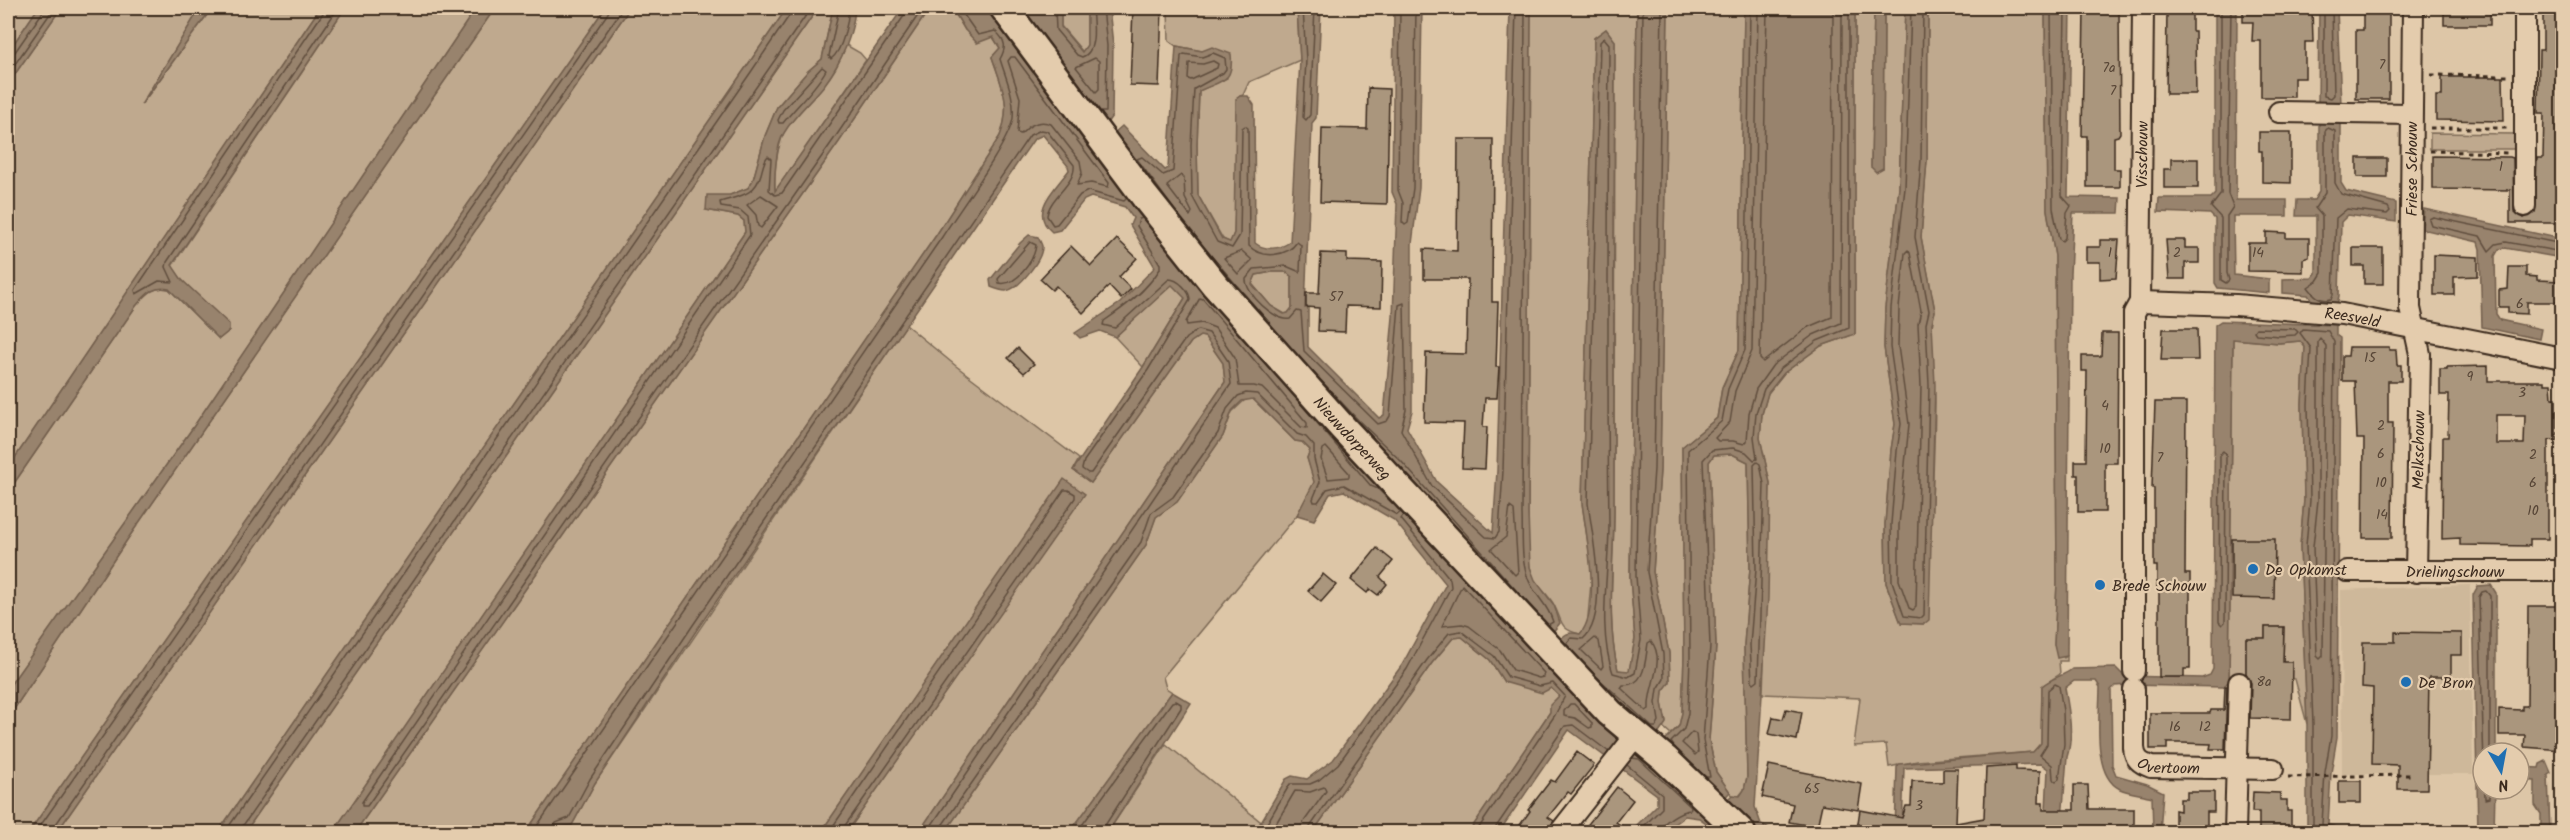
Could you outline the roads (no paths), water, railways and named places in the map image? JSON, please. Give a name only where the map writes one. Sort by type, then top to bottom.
[{"type":"street","name":"Nieuwdorperweg","points":[[1004,8],[1145,197],[1215,285],[1342,427],[1610,713],[1741,832]]},
{"type":"street","name":"Visschouw","points":[[2140,302],[2143,8]]},
{"type":"street","name":"Friese Schouw","points":[[2413,8],[2410,308],[2416,329]]},
{"type":"street","points":[[2525,8],[2525,206]]},
{"type":"street","points":[[2279,112],[2411,121]]},
{"type":"street","name":"Reesveld","points":[[2140,302],[2236,305],[2342,314],[2562,358]]},
{"type":"street","name":"Overtoom","points":[[2140,302],[2134,313],[2135,756],[2141,763],[2151,767],[2273,769]]},
{"type":"street","name":"Melkschouw","points":[[2416,329],[2420,354],[2416,572]]},
{"type":"street","name":"Drielingschouw","points":[[2347,571],[2562,571]]},
{"type":"street","points":[[2235,832],[2239,684]]},
{"type":"street","points":[[1560,832],[1636,735]]},
{"type":"water","points":[[38,8],[61,8],[8,84],[8,52]]},
{"type":"water","points":[[200,8],[212,8],[141,105],[199,10]]},
{"type":"water","points":[[320,8],[345,8],[172,265],[182,280],[229,324],[229,331],[219,339],[169,289],[158,288],[150,292],[136,306],[8,492],[8,468]]},
{"type":"water","points":[[476,8],[495,8],[129,537],[8,718],[8,688],[194,426]]},
{"type":"water","points":[[605,8],[630,8],[57,832],[29,832]]},
{"type":"water","points":[[787,8],[818,8],[245,832],[218,832]]},
{"type":"water","points":[[833,8],[855,8],[849,38],[831,76],[788,126],[781,138],[776,161],[775,191],[903,8],[930,8],[839,142],[355,832],[333,832],[745,232],[744,221],[738,216],[706,210],[707,195],[730,195],[748,188],[753,180],[765,136],[777,107],[808,71],[822,59]]},
{"type":"water","points":[[952,8],[994,8],[1443,543],[1632,752],[1641,752],[1721,825],[1716,830],[1699,818],[1685,816],[1663,832],[1630,832],[1657,805],[1657,795],[1569,730],[1499,832],[1469,832],[1550,712],[1550,705],[1559,696],[1551,688],[1542,693],[1504,682],[1490,660],[1462,637],[1453,638],[1432,663],[1313,832],[1255,832],[1286,779],[1292,776],[1307,779],[1333,760],[1402,665],[1446,584],[1394,520],[1344,491],[1330,494],[1314,520],[1297,515],[1314,482],[1307,458],[1310,450],[1302,442],[1295,441],[1253,399],[1242,401],[1232,411],[1223,436],[1177,502],[1156,517],[1146,545],[945,832],[919,832],[1225,382],[1223,363],[1205,337],[1200,336],[1191,342],[1091,483],[1073,470],[1143,367],[1185,298],[1172,285],[1115,337],[1100,331],[1080,338],[1075,333],[1120,303],[1155,267],[1130,225],[1133,218],[1125,207],[1091,197],[1084,200],[1060,230],[1052,232],[1045,224],[1043,209],[1046,201],[1069,170],[1043,135],[1034,139],[698,628],[595,783],[572,825],[560,827],[555,832],[526,832],[937,234],[1000,136],[1004,125],[1005,105],[1002,87],[992,57],[1000,48],[993,37],[977,43],[965,30]]},
{"type":"water","points":[[1013,8],[1061,8],[1061,27],[1082,52],[1087,45],[1087,8],[1109,8],[1113,45],[1112,116],[1107,123],[1102,123]]},
{"type":"water","points":[[1297,8],[1321,8],[1316,118],[1312,123],[1305,308],[1308,308],[1308,347],[1379,418],[1384,415],[1393,317],[1397,204],[1392,192],[1394,8],[1422,8],[1419,188],[1412,244],[1412,411],[1407,428],[1437,482],[1493,533],[1497,471],[1510,8],[1531,8],[1528,513],[1530,567],[1535,580],[1554,605],[1560,623],[1552,633],[1397,465],[1355,425],[1217,272],[1114,133],[1122,126],[1165,170],[1168,168],[1176,46],[1202,51],[1212,47],[1231,54],[1228,76],[1199,91],[1198,195],[1222,239],[1230,242],[1234,233],[1236,99],[1240,96],[1248,96],[1254,105],[1255,243],[1268,248],[1282,246],[1290,242],[1300,60]],"holes":[[[1286,272],[1292,277],[1292,308],[1284,314],[1271,306],[1252,284],[1256,275]]]},
{"type":"water","points":[[1637,8],[1668,8],[1660,470],[1653,572],[1669,653],[1670,682],[1663,691],[1662,703],[1666,723],[1659,733],[1651,734],[1557,644],[1567,634],[1580,634],[1587,623],[1590,608],[1591,571],[1582,503],[1594,38],[1606,29],[1615,41],[1614,522],[1611,608],[1618,670],[1629,671],[1635,639],[1630,577]]},
{"type":"water","points":[[1744,8],[1855,8],[1855,334],[1821,346],[1784,373],[1768,393],[1762,414],[1760,438],[1770,483],[1768,598],[1755,807],[1761,824],[1777,832],[1760,832],[1724,803],[1732,795],[1740,796],[1747,777],[1744,645],[1750,568],[1748,462],[1732,454],[1714,455],[1709,462],[1716,646],[1709,740],[1716,772],[1730,792],[1722,801],[1665,746],[1665,740],[1679,726],[1682,713],[1684,657],[1682,447],[1717,418],[1722,388],[1739,350]]},
{"type":"water","points":[[1874,8],[1884,8],[1883,168],[1876,172],[1871,167]]},
{"type":"water","points":[[1905,8],[1928,8],[1927,160],[1921,237],[1935,311],[1932,323],[1935,385],[1929,620],[1924,624],[1901,623],[1886,583],[1885,524],[1895,424],[1884,347],[1885,308],[1899,188]]},
{"type":"water","points":[[2045,8],[2071,8],[2068,197],[2120,198],[2119,213],[2073,213],[2070,274],[2067,656],[2057,658],[2054,645],[2057,583],[2055,256],[2047,210]]},
{"type":"water","points":[[2215,8],[2237,8],[2236,200],[2287,200],[2287,216],[2233,216],[2234,275],[2269,279],[2269,293],[2218,288],[2215,283],[2215,219],[2210,214],[2158,212],[2159,198],[2211,198],[2215,194]]},
{"type":"water","points":[[2319,8],[2337,8],[2341,105],[2318,104]]},
{"type":"water","points":[[2319,122],[2341,123],[2341,183],[2346,191],[2396,203],[2396,222],[2348,215],[2341,222],[2337,305],[2317,303],[2308,295],[2283,293],[2283,279],[2312,278],[2316,273],[2316,216],[2296,216],[2297,200],[2314,200],[2319,192]]},
{"type":"water","points":[[2424,209],[2562,239],[2562,258],[2505,248],[2499,249],[2495,256],[2496,314],[2500,320],[2541,329],[2539,339],[2482,327],[2478,242],[2422,229]]},
{"type":"water","points":[[1029,235],[1038,237],[1042,246],[1039,258],[1029,273],[1017,285],[1006,291],[991,287],[990,280]]},
{"type":"water","points":[[2221,321],[2336,325],[2336,335],[2340,338],[2337,737],[2331,773],[2328,825],[2352,830],[2351,832],[2307,832],[2307,724],[2300,546],[2304,500],[2302,404],[2305,347],[2300,341],[2279,343],[2233,339],[2229,681],[2223,687],[2127,685],[2115,686],[2111,690],[2112,765],[2116,775],[2147,784],[2163,792],[2160,832],[2153,832],[2152,797],[2120,789],[2111,782],[2105,771],[2099,743],[2100,687],[2096,681],[2074,681],[2065,688],[2070,731],[2061,832],[2045,832],[2048,769],[2041,764],[1904,768],[1902,832],[1895,832],[1897,767],[1899,764],[2033,752],[2041,743],[2042,686],[2072,669],[2116,668],[2124,676],[2202,678],[2210,675],[2213,669],[2215,325]]},
{"type":"water","points":[[1064,479],[1085,494],[847,832],[821,832]]},
{"type":"water","points":[[2491,585],[2496,593],[2496,741],[2476,741],[2473,595],[2478,586]]},
{"type":"water","points":[[1172,692],[1191,703],[1108,832],[1070,832]]},
{"type":"water","points":[[2546,761],[2551,773],[2548,775],[2550,832],[2541,832],[2541,814],[2535,805],[2535,781],[2531,781],[2531,768],[2539,768],[2540,764]]},
{"type":"water","points":[[2477,801],[2495,801],[2494,832],[2478,832]]},
{"type":"place","name":"De Opkomst","points":[[2253,569]]},
{"type":"place","name":"Brede Schouw","points":[[2100,585]]},
{"type":"place","name":"De Bron","points":[[2406,682]]}]
